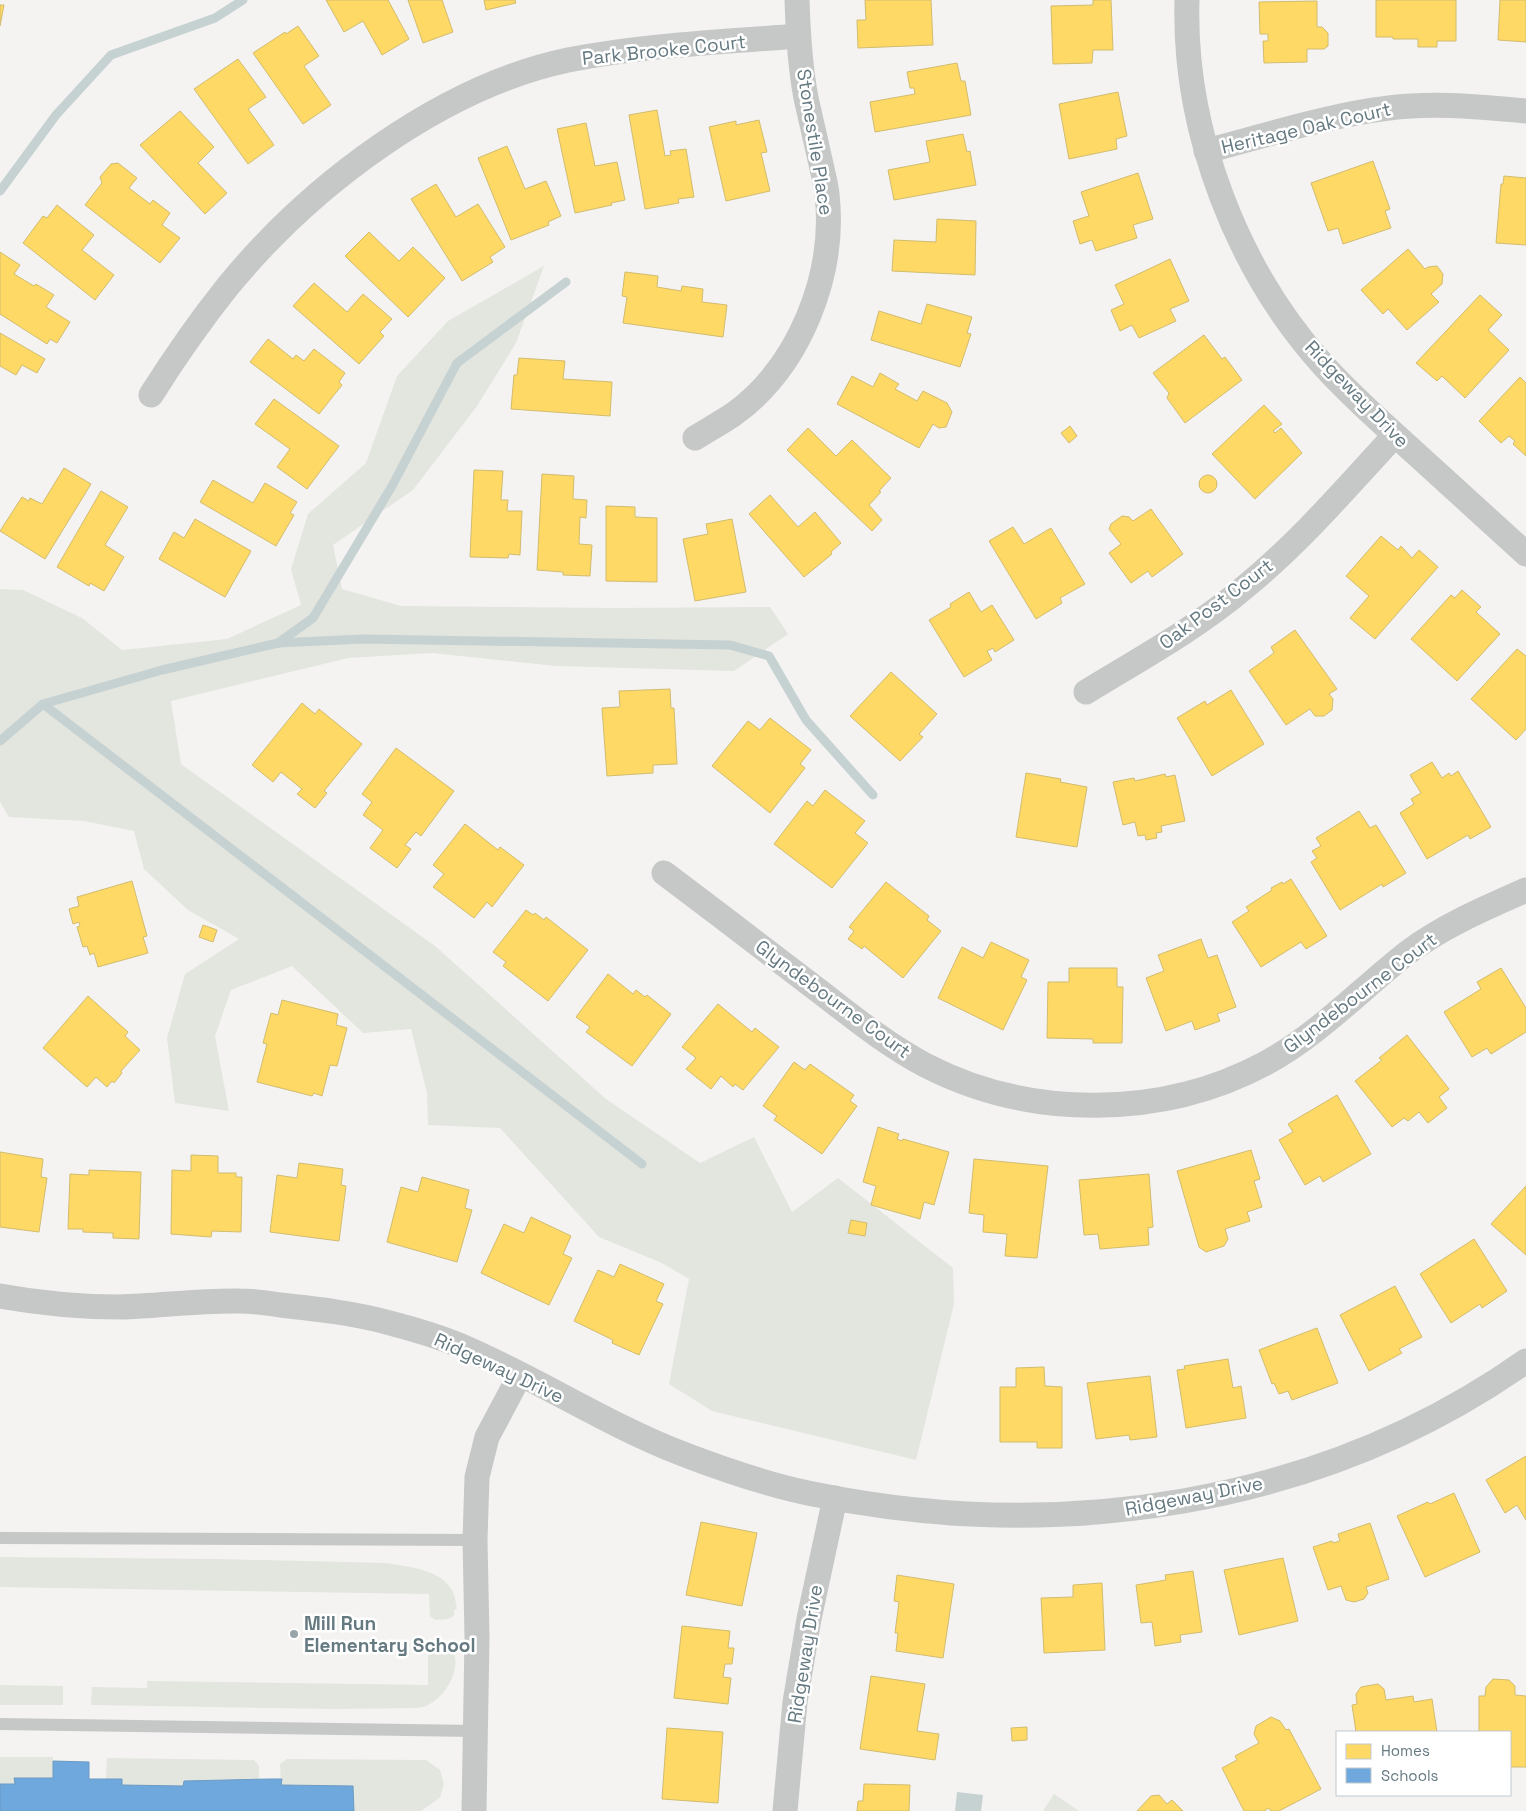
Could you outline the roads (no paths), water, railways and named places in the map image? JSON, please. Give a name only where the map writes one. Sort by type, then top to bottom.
[{"type":"street","name":"Stonestile Place","points":[[695,438],[735,413],[766,384],[789,354],[809,317],[822,277],[828,235],[827,193],[806,95],[798,36],[797,0]]},
{"type":"street","name":"Ridgeway Drive","points":[[1187,0],[1186,18],[1191,78],[1206,151],[1227,213],[1254,267],[1284,316],[1324,365],[1363,407],[1526,554]]},
{"type":"street","name":"Park Brooke Court","points":[[151,395],[196,326],[229,285],[276,233],[347,170],[395,135],[452,102],[512,77],[566,61],[622,50],[798,36]]},
{"type":"street","name":"Heritage Oak Court","points":[[1206,151],[1337,117],[1388,108],[1446,105],[1526,111]]},
{"type":"street","name":"Oak Post Court","points":[[1086,692],[1193,626],[1244,588],[1295,543],[1395,435]]},
{"type":"street","name":"Glyndebourne Court","points":[[664,872],[880,1038],[925,1065],[980,1088],[1029,1100],[1077,1106],[1127,1104],[1177,1096],[1220,1084],[1265,1064],[1315,1032],[1409,952],[1470,914],[1526,890]]},
{"type":"street","name":"Ridgeway Drive","points":[[0,1296],[42,1303],[108,1306],[241,1301],[329,1310],[389,1322],[457,1344],[603,1417],[681,1453],[810,1494],[871,1505],[950,1513],[1043,1516],[1122,1510],[1199,1499],[1275,1480],[1350,1455],[1421,1423],[1496,1382],[1526,1361]]},
{"type":"street","points":[[474,1811],[477,1638],[476,1477],[487,1437],[520,1375]]},
{"type":"street","name":"Ridgeway Drive","points":[[785,1811],[795,1702],[809,1620],[834,1498]]},
{"type":"lane","points":[[0,1538],[475,1540]]},
{"type":"lane","points":[[0,1724],[475,1731]]},
{"type":"waterway","points":[[0,191],[56,115],[111,55],[215,18],[243,0]]},
{"type":"waterway","points":[[278,643],[313,618],[392,486],[457,363],[566,282]]},
{"type":"waterway","points":[[0,741],[43,704],[162,670],[278,643],[363,639],[730,645],[769,656],[806,720],[873,795]]},
{"type":"waterway","points":[[43,704],[642,1164]]},
{"type":"place","name":"Mill Run Elementary School","points":[[294,1634]]}]
